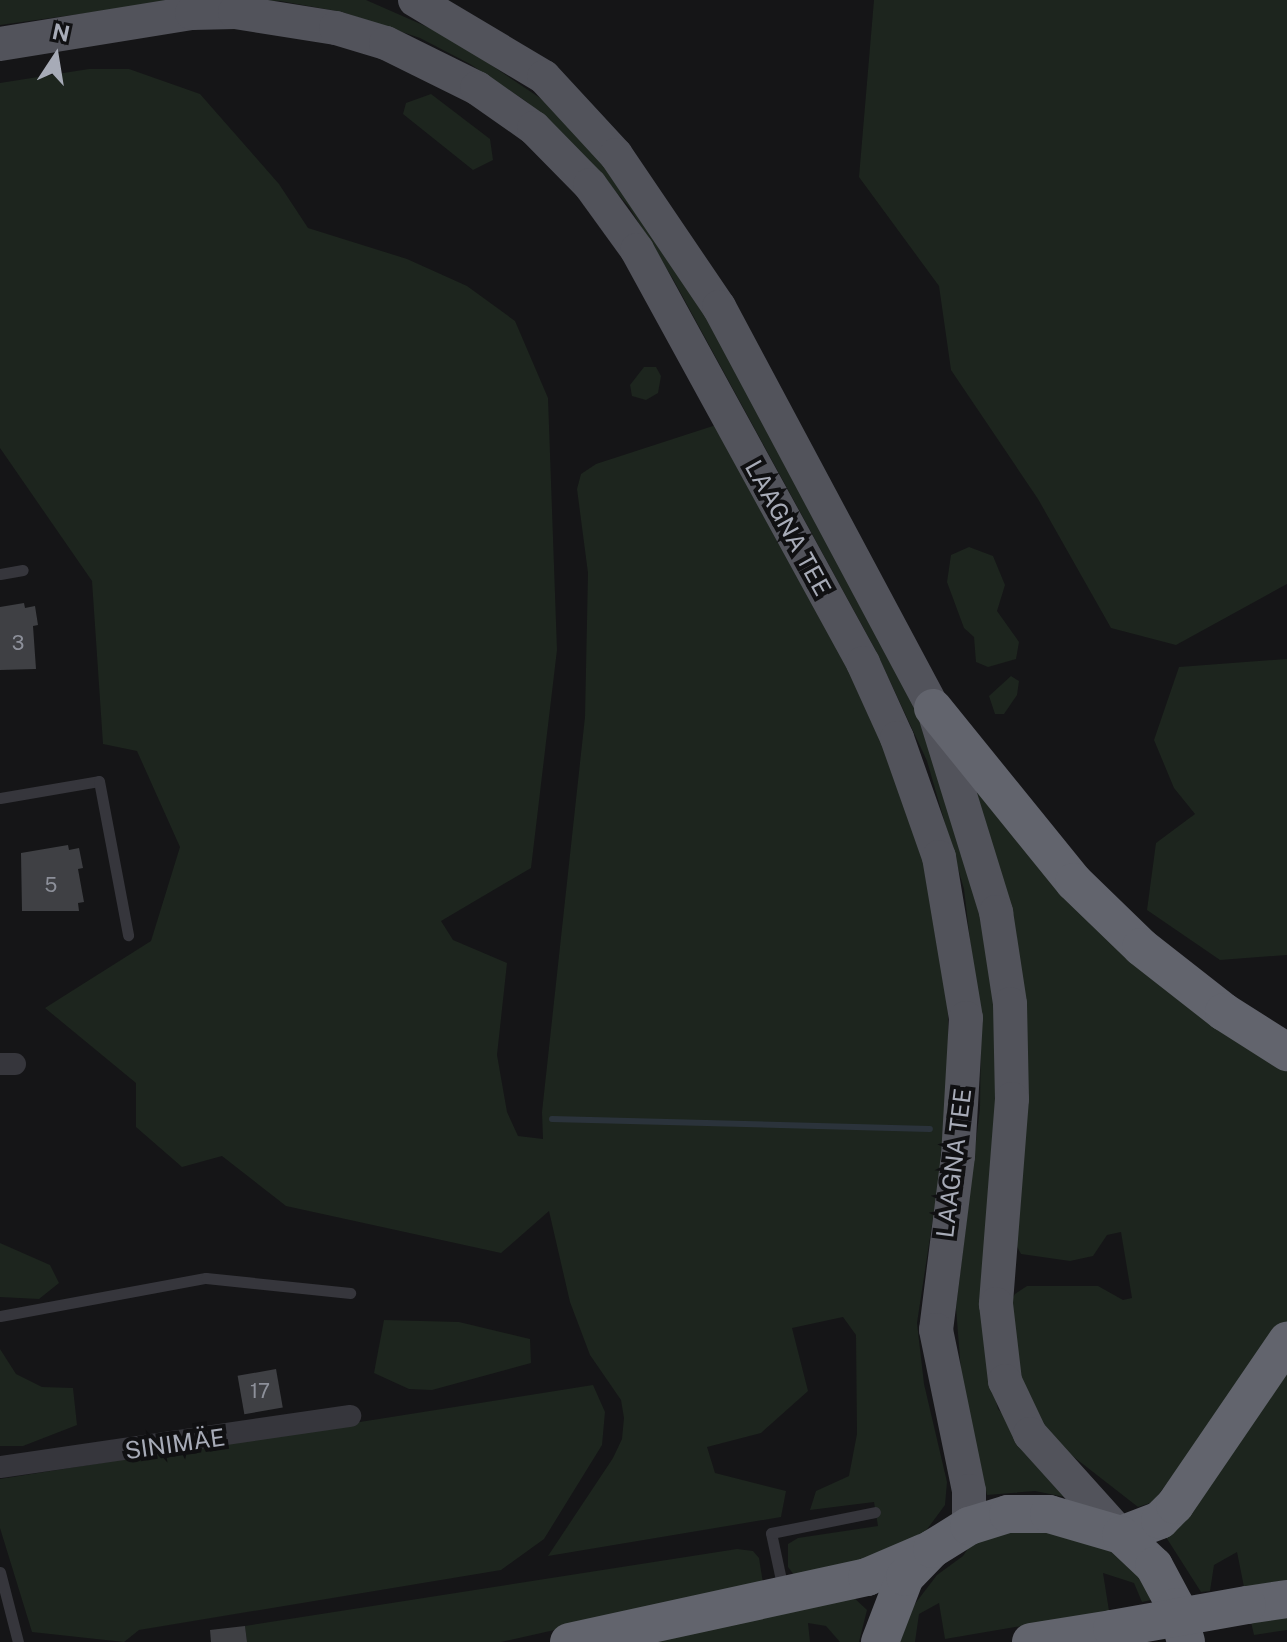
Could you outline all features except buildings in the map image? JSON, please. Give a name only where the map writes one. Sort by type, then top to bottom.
[{"type":"highway","points":[[933,708],[1074,882],[1141,947],[1224,1012],[1287,1052]]},
{"type":"highway","points":[[1121,1535],[1150,1525],[1175,1505],[1287,1341]]},
{"type":"highway","points":[[569,1642],[867,1577],[932,1549],[969,1526],[1008,1514],[1049,1514],[1121,1535],[1154,1566],[1176,1607],[1186,1642]]},
{"type":"highway","points":[[880,1642],[881,1627],[905,1577],[932,1549]]},
{"type":"highway","points":[[1031,1642],[1287,1599]]},
{"type":"main road","name":"LAAGNA TEE","points":[[415,0],[544,77],[616,155],[719,307],[933,708],[996,912],[1010,1004],[1012,1099],[996,1304],[1005,1381],[1030,1434],[1121,1535]]},
{"type":"main road","name":"LAAGNA TEE","points":[[0,44],[192,13],[235,12],[292,19],[386,43],[477,88],[534,128],[590,185],[637,250],[863,663],[897,738],[939,857],[966,1018],[960,1141],[936,1330],[969,1491],[969,1526]]},
{"type":"street","name":"SINIMÄE","points":[[0,1467],[350,1416]]},
{"type":"lane","points":[[0,574],[23,570]]},
{"type":"lane","points":[[0,798],[99,781],[128,935]]},
{"type":"lane","points":[[0,1316],[206,1278],[350,1293]]},
{"type":"lane","points":[[785,1597],[771,1533],[875,1512]]},
{"type":"lane","points":[[0,1572],[18,1642]]},
{"type":"shaded area","points":[[0,0],[182,0],[0,25]]},
{"type":"shaded area","points":[[228,0],[366,0],[448,36],[546,102],[631,193],[676,261],[905,684],[959,807],[1005,1049],[989,1373],[998,1409],[1080,1500],[1035,1491],[987,1495],[962,1384],[956,1308],[980,1108],[981,1034],[964,889],[927,761],[876,651],[673,279],[629,207],[588,159],[527,102],[470,64],[420,38],[342,12],[280,1]]},
{"type":"shaded area","points":[[874,0],[1287,0],[1287,584],[1176,645],[1111,628],[1038,499],[951,370],[939,286],[859,177]]},
{"type":"shaded area","points":[[89,69],[129,69],[200,94],[279,184],[308,228],[407,259],[467,286],[515,321],[548,398],[557,650],[531,868],[441,921],[453,940],[507,963],[497,1055],[507,1112],[518,1136],[543,1139],[542,1112],[585,717],[588,573],[577,489],[581,474],[596,464],[716,425],[865,698],[923,851],[939,931],[948,1014],[948,1119],[917,1323],[924,1384],[947,1482],[945,1505],[925,1532],[869,1562],[794,1575],[788,1567],[788,1544],[798,1538],[878,1526],[874,1502],[810,1510],[816,1491],[849,1476],[857,1434],[856,1335],[843,1317],[792,1328],[808,1391],[761,1433],[707,1447],[715,1473],[786,1491],[781,1517],[548,1556],[613,1458],[622,1439],[624,1418],[621,1400],[590,1355],[570,1302],[549,1211],[501,1253],[286,1206],[222,1156],[182,1167],[136,1127],[136,1083],[45,1008],[151,941],[180,847],[137,751],[103,744],[92,581],[0,448],[0,83]]},
{"type":"shaded area","points":[[431,94],[490,139],[493,160],[473,170],[403,114],[406,103]]},
{"type":"shaded area","points":[[644,367],[656,367],[661,376],[658,393],[646,400],[632,396],[630,385]]},
{"type":"shaded area","points":[[969,547],[993,556],[1005,585],[997,611],[1019,642],[1016,659],[988,667],[976,662],[974,637],[964,628],[947,582],[951,555]]},
{"type":"shaded area","points":[[1287,659],[1287,955],[1220,960],[1147,910],[1156,843],[1195,814],[1174,788],[1154,740],[1179,667]]},
{"type":"shaded area","points":[[1011,676],[1019,681],[1017,695],[1004,714],[995,714],[989,696]]},
{"type":"shaded area","points":[[971,776],[1287,1068],[1287,1322],[1153,1502],[1138,1507],[1052,1440],[1021,1389],[1010,1302],[1015,1294],[1027,1286],[1098,1286],[1123,1300],[1132,1298],[1121,1232],[1107,1235],[1093,1256],[1070,1261],[1021,1254],[1015,1243],[1009,905]]},
{"type":"shaded area","points":[[0,1243],[50,1265],[59,1283],[39,1299],[0,1297]]},
{"type":"shaded area","points":[[384,1320],[459,1322],[530,1339],[531,1363],[432,1390],[409,1389],[374,1373]]},
{"type":"shaded area","points":[[0,1349],[16,1374],[42,1387],[73,1388],[77,1425],[23,1446],[0,1446]]},
{"type":"shaded area","points":[[1287,1362],[1287,1580],[1244,1587],[1237,1552],[1214,1565],[1210,1591],[1201,1592],[1164,1534]]},
{"type":"shaded area","points":[[593,1385],[605,1412],[602,1445],[544,1539],[501,1570],[139,1630],[124,1642],[32,1632],[0,1528],[0,1479]]},
{"type":"shaded area","points":[[983,1526],[1099,1536],[1160,1598],[1142,1602],[1134,1583],[1103,1573],[1109,1611],[945,1639],[939,1603],[919,1614],[915,1642],[900,1642],[914,1605],[937,1575],[963,1556]]},
{"type":"shaded area","points":[[737,1549],[753,1551],[759,1558],[763,1583],[501,1642],[247,1642],[245,1626]]},
{"type":"shaded area","points":[[850,1594],[867,1610],[859,1642],[840,1642],[826,1626],[808,1623],[810,1642],[630,1642]]},
{"type":"shaded area","points":[[1287,1612],[1287,1630],[1254,1635],[1251,1622]]},
{"type":"waterway","points":[[552,1119],[930,1129]]}]
